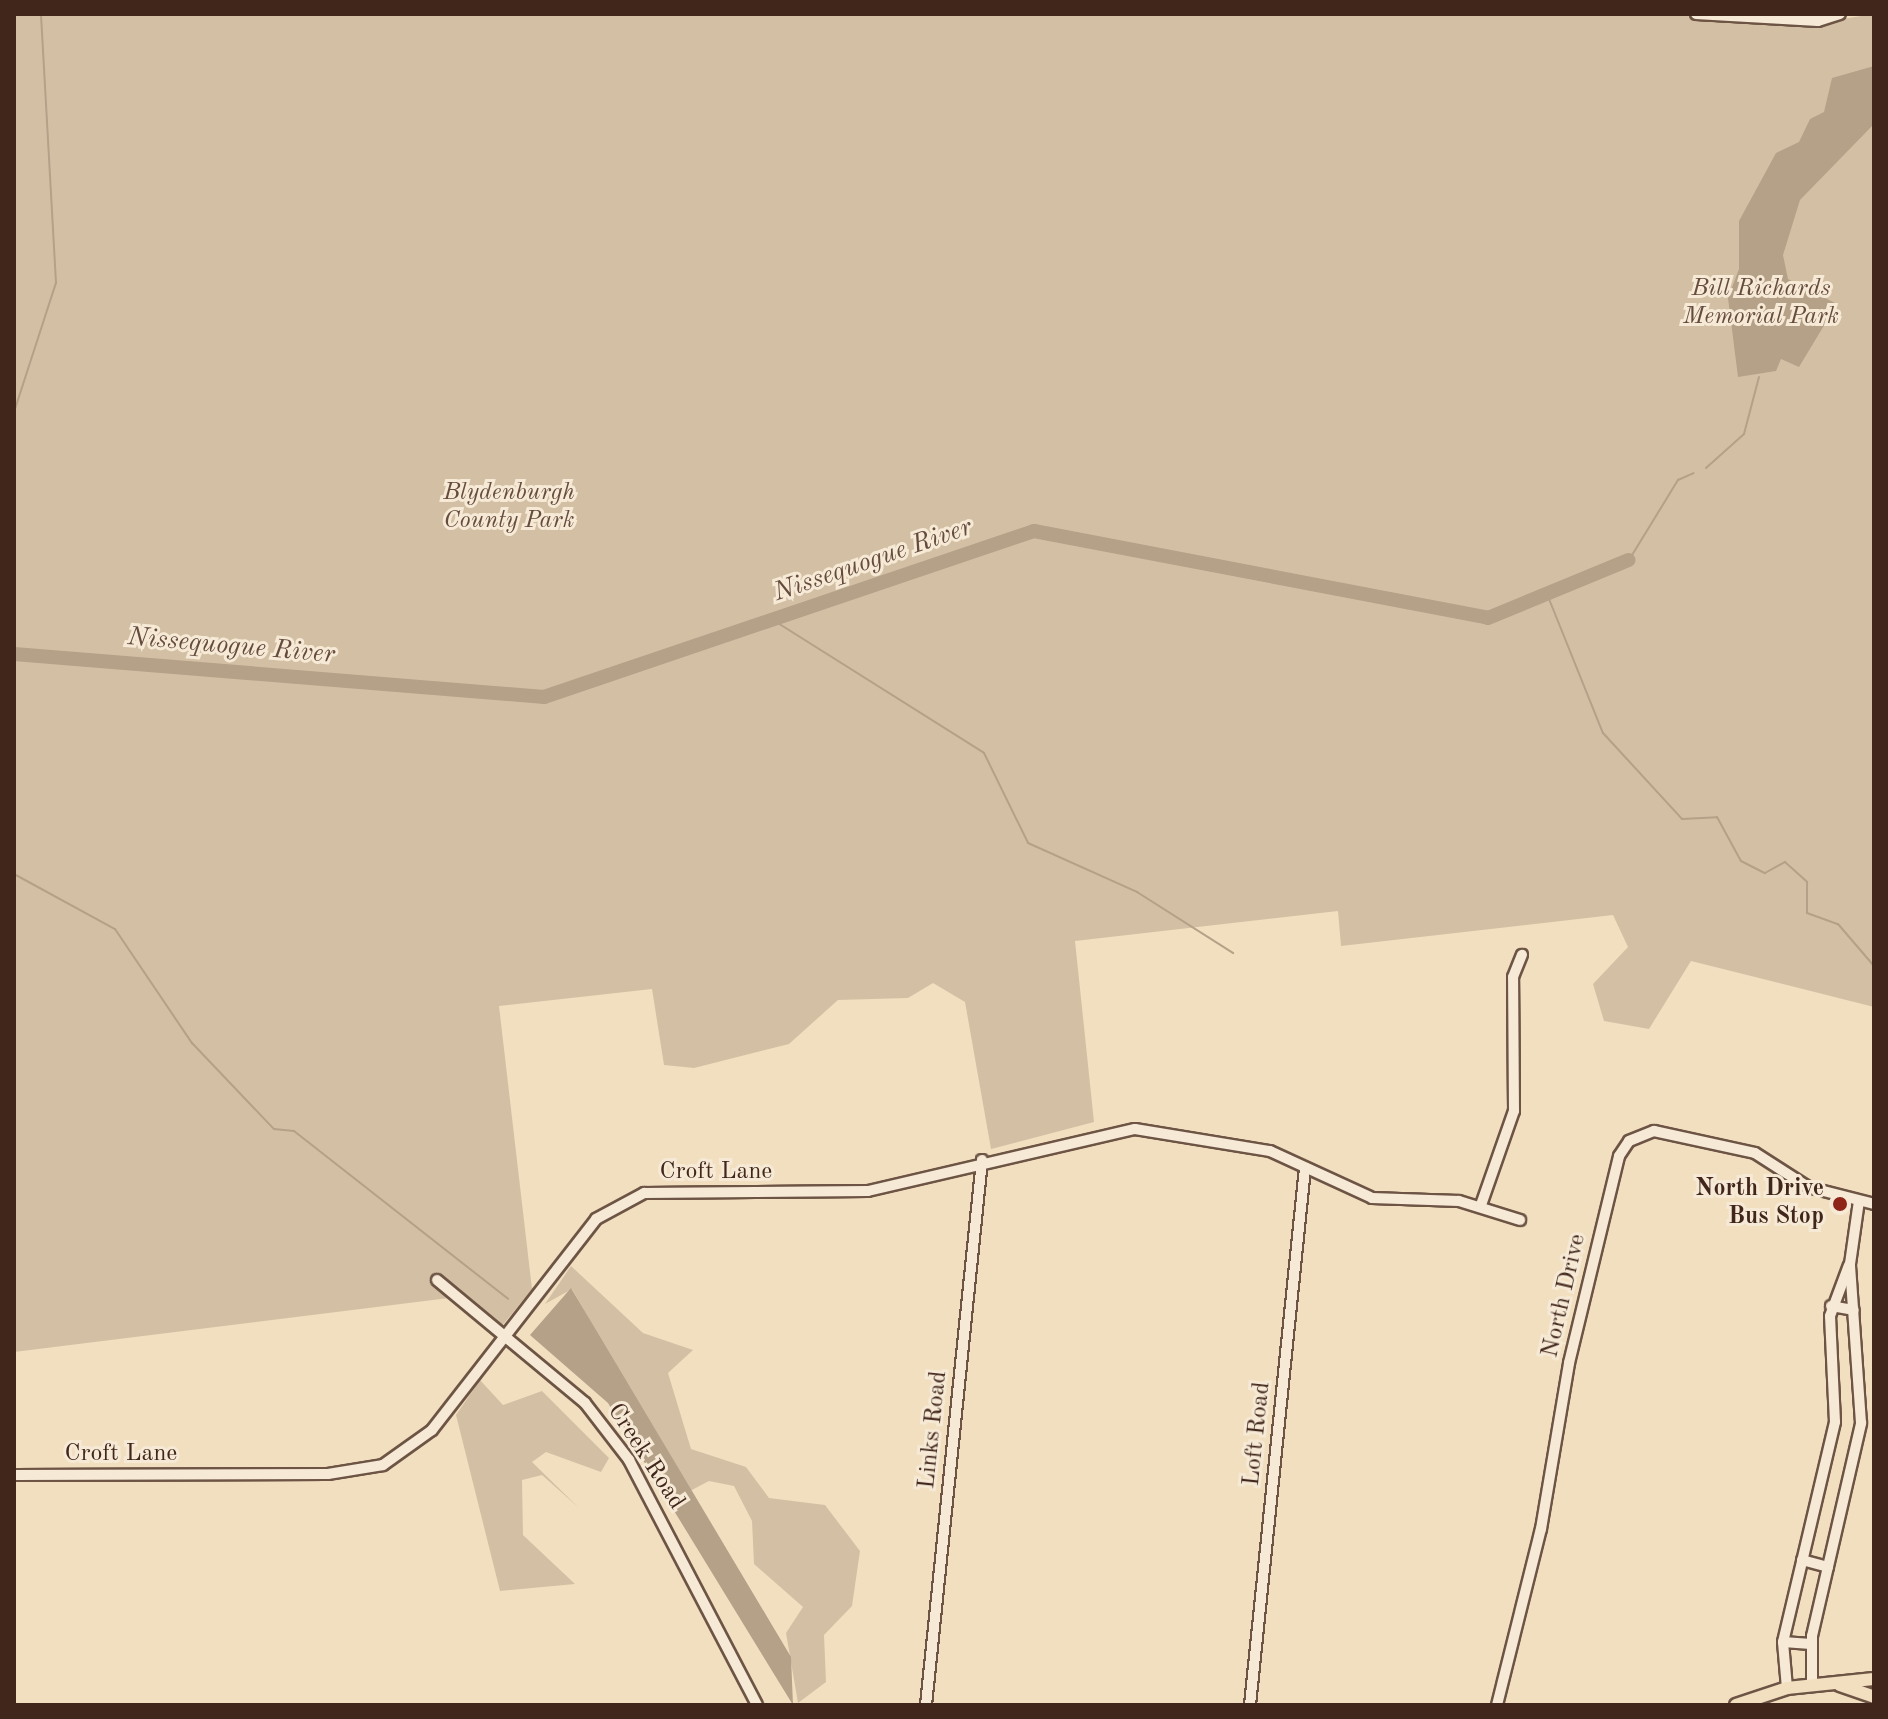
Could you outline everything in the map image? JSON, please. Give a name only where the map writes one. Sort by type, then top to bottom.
[{"type":"main road","points":[[1736,1705],[1787,1688],[1874,1679]]},
{"type":"main road","points":[[1833,1683],[1874,1697]]},
{"type":"street","points":[[1696,14],[1818,21],[1840,14]]},
{"type":"street","points":[[1481,1205],[1514,1111],[1513,977],[1522,955]]},
{"type":"street","name":"Croft Lane","points":[[14,1475],[367,1471],[418,1445],[596,1219],[623,1199],[868,1191],[982,1160],[1135,1129],[1270,1151],[1394,1203],[1481,1205],[1520,1220]]},
{"type":"street","name":"North Drive","points":[[1497,1705],[1541,1529],[1569,1363],[1619,1156],[1629,1141],[1654,1131],[1755,1153],[1808,1187],[1859,1201]]},
{"type":"street","name":"Links Road","points":[[926,1705],[982,1160]]},
{"type":"street","name":"Loft Road","points":[[1250,1705],[1305,1168]]},
{"type":"street","points":[[1812,1685],[1811,1644],[1861,1423],[1850,1264],[1859,1201],[1874,1204]]},
{"type":"street","points":[[1787,1688],[1783,1642],[1835,1415],[1831,1306],[1850,1264]]},
{"type":"street","name":"Creek Road","points":[[437,1280],[501,1338],[585,1403],[629,1460],[757,1705]]},
{"type":"street","points":[[1831,1306],[1854,1310]]},
{"type":"street","points":[[1802,1560],[1828,1567]]},
{"type":"street","points":[[1783,1642],[1811,1644]]},
{"type":"green space","name":"Blydenburgh County Park","points":[[14,14],[1836,14],[1829,21],[1874,14],[1874,1007],[1691,961],[1649,1029],[1604,1021],[1593,984],[1628,947],[1613,915],[1341,946],[1338,911],[1075,941],[1094,1122],[991,1149],[965,1002],[933,983],[908,998],[838,1000],[789,1044],[694,1068],[664,1065],[652,989],[499,1006],[532,1289],[501,1327],[465,1296],[14,1352]]},
{"type":"green space","points":[[571,1266],[643,1333],[693,1350],[668,1373],[691,1449],[746,1467],[769,1498],[825,1505],[860,1551],[852,1606],[824,1635],[826,1682],[798,1703],[786,1633],[803,1607],[754,1564],[752,1521],[734,1486],[709,1481],[688,1492],[572,1289],[545,1304]]},
{"type":"green space","points":[[480,1380],[503,1405],[542,1391],[609,1458],[601,1472],[546,1452],[532,1462],[579,1508],[542,1475],[522,1480],[523,1535],[575,1584],[500,1591],[456,1415]]},
{"type":"shaded area","points":[[1874,66],[1874,124],[1800,200],[1783,255],[1788,279],[1837,304],[1799,367],[1781,359],[1776,371],[1738,377],[1728,298],[1739,269],[1739,221],[1776,153],[1799,142],[1810,119],[1824,112],[1832,78]]},
{"type":"shaded area","points":[[571,1288],[791,1657],[793,1705],[608,1403],[530,1335]]},
{"type":"waterway","points":[[14,412],[56,283],[41,14]]},
{"type":"waterway","name":"Nissequogue River","points":[[1706,468],[1744,434],[1759,377]]},
{"type":"waterway","name":"Nissequogue River","points":[[1629,560],[1678,480],[1694,473]]},
{"type":"waterway","name":"Nissequogue River","points":[[14,654],[544,697],[1034,531],[1488,618],[1629,560]]},
{"type":"waterway","points":[[1547,594],[1603,733],[1682,819],[1717,817],[1741,861],[1765,873],[1785,862],[1807,882],[1807,913],[1838,924],[1874,966]]},
{"type":"waterway","points":[[773,620],[984,753],[1028,843],[1137,892],[1233,953]]},
{"type":"waterway","points":[[14,874],[115,929],[192,1043],[274,1129],[294,1131],[508,1299]]},
{"type":"place","name":"North Drive Bus Stop","points":[[1840,1204]]},
{"type":"park label","name":"Bill Richards Memorial Park","points":[[1761,304]]}]
